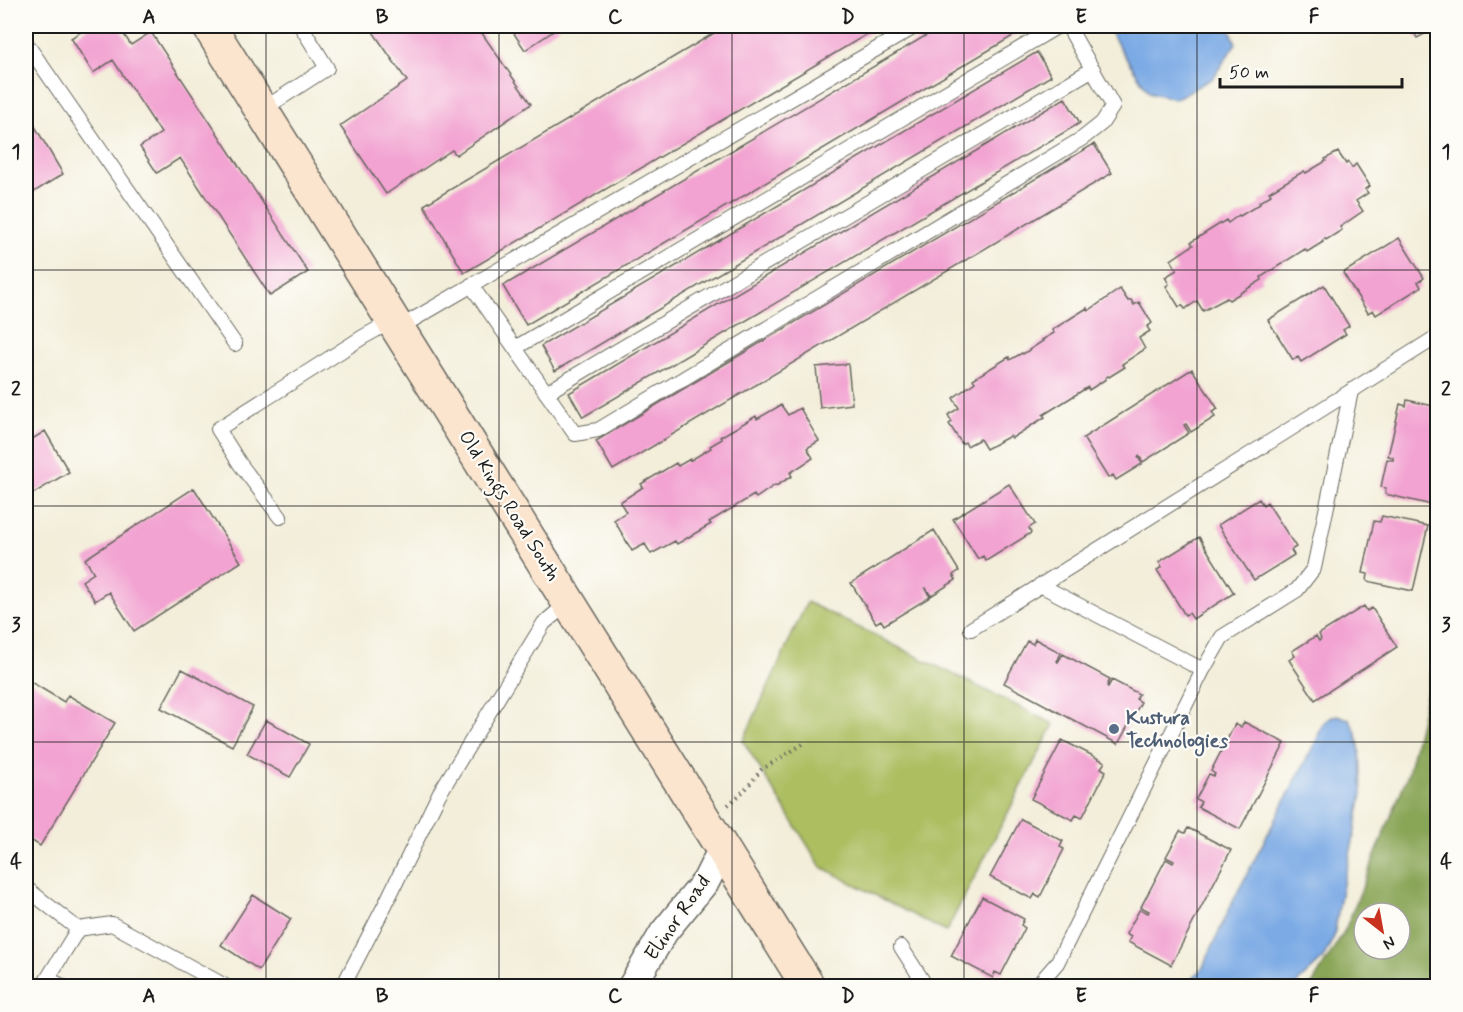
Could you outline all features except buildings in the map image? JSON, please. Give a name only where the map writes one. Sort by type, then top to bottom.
[{"type":"street","name":"Old Kings Road South","points":[[209,26],[808,987]]},
{"type":"street","name":"Elinor Road","points":[[632,987],[664,932],[706,881],[722,849]]},
{"type":"lane","points":[[262,110],[327,68],[302,26]]},
{"type":"lane","points":[[280,517],[240,464],[218,429],[363,337],[395,325],[471,285],[916,26]]},
{"type":"lane","points":[[515,348],[1058,26]]},
{"type":"lane","points":[[471,285],[574,434],[598,430],[1083,138],[1102,123],[1113,106],[1068,26]]},
{"type":"lane","points":[[26,43],[235,344]]},
{"type":"lane","points":[[546,393],[1093,69]]},
{"type":"lane","points":[[971,629],[1437,336]]},
{"type":"lane","points":[[1037,987],[1057,963],[1222,636],[1297,590],[1314,568],[1351,391]]},
{"type":"lane","points":[[1040,585],[1203,670]]},
{"type":"lane","points":[[343,987],[439,794],[544,623],[569,602]]},
{"type":"lane","points":[[26,888],[78,929],[112,924],[225,987]]},
{"type":"lane","points":[[62,987],[46,983],[78,929]]},
{"type":"lane","points":[[901,947],[926,987]]},
{"type":"lane","points":[[26,981],[36,987]]},
{"type":"path","points":[[705,821],[731,804],[761,770],[803,744]]},
{"type":"green space","points":[[807,602],[1054,724],[946,932],[821,867],[743,741]]},
{"type":"green space","points":[[1437,637],[1437,986],[1311,986],[1345,930],[1352,913],[1352,961],[1412,961],[1412,901],[1357,901],[1408,774],[1435,657]]},
{"type":"water","points":[[1107,26],[1228,26],[1236,43],[1213,78],[1175,99],[1149,92]]},
{"type":"water","points":[[1337,715],[1349,719],[1356,732],[1360,751],[1362,794],[1334,937],[1322,960],[1294,986],[1180,986],[1186,985],[1203,967],[1231,905],[1322,726]]},
{"type":"place","name":"Kustura Technologies","points":[[1114,729]]}]
